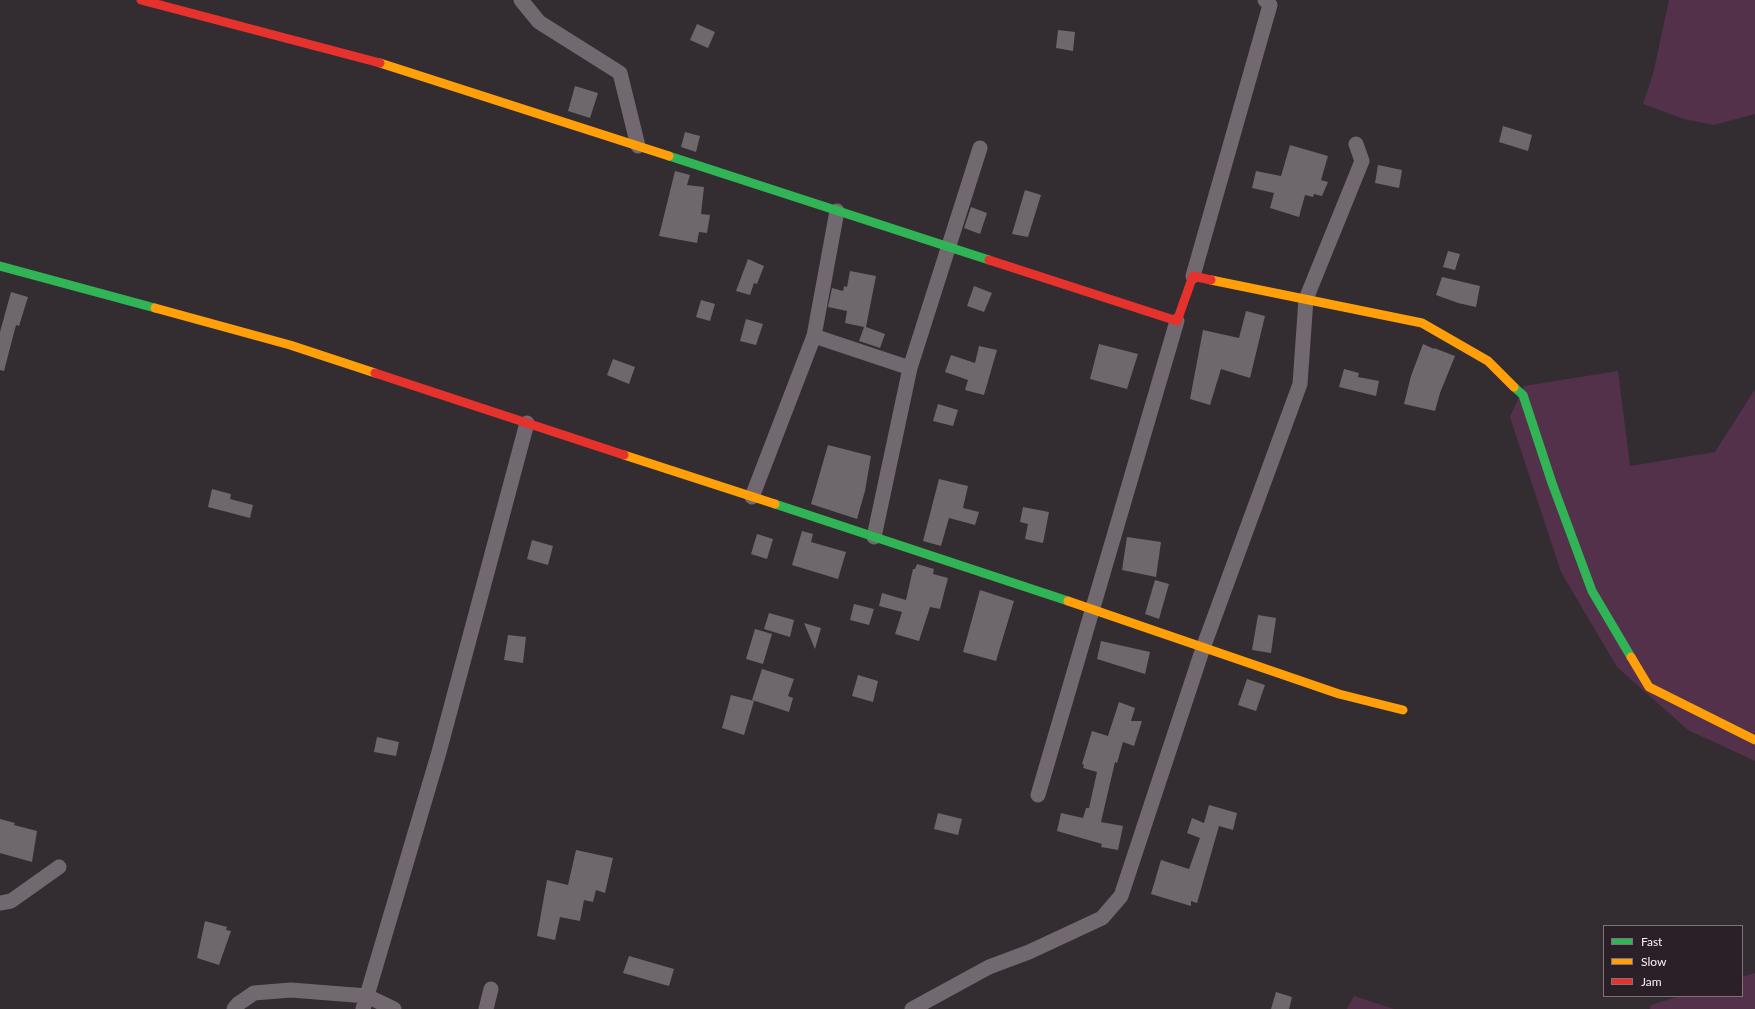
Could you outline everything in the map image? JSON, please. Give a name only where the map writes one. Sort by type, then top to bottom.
[{"type":"street","points":[[141,0],[392,66],[1177,321]]},
{"type":"street","points":[[521,0],[539,22],[620,73],[638,146]]},
{"type":"street","points":[[1038,795],[1177,321],[1193,276],[1269,2]]},
{"type":"street","points":[[912,1009],[990,967],[1029,952],[1102,918],[1122,896],[1204,647],[1300,384],[1306,299],[1362,161],[1356,144]]},
{"type":"street","points":[[874,537],[910,368],[980,148]]},
{"type":"street","points":[[752,497],[814,336],[837,211]]},
{"type":"street","points":[[0,266],[290,345],[1093,609],[1339,694],[1403,710]]},
{"type":"street","points":[[1193,276],[1422,323],[1488,362],[1523,395],[1552,483],[1592,591],[1649,687],[1755,740]]},
{"type":"street","points":[[814,336],[910,368]]},
{"type":"street","points":[[365,1002],[439,752],[527,423]]},
{"type":"street","points":[[0,903],[11,901],[59,867]]},
{"type":"street","points":[[486,1009],[491,989]]},
{"type":"street","points":[[234,1009],[238,1004],[254,993],[291,990],[365,1002],[394,1009]]},
{"type":"shaded area","points":[[1669,0],[1755,0],[1755,114],[1714,125],[1684,119],[1643,104],[1653,74]]},
{"type":"shaded area","points":[[1618,371],[1630,466],[1715,452],[1755,389],[1755,761],[1688,730],[1617,667],[1561,572],[1510,417],[1524,386]]},
{"type":"shaded area","points":[[1755,973],[1755,1009],[1650,1009],[1651,1005],[1677,997],[1743,997],[1743,977]]},
{"type":"shaded area","points":[[1354,996],[1394,1009],[1347,1009]]},
{"type":"building","points":[[697,24],[715,32],[708,48],[690,40]]},
{"type":"building","points":[[1058,30],[1075,32],[1073,51],[1056,48]]},
{"type":"building","points":[[575,86],[598,93],[590,118],[568,111]]},
{"type":"building","points":[[1503,126],[1532,135],[1528,151],[1499,142]]},
{"type":"building","points":[[685,132],[700,136],[696,152],[681,147]]},
{"type":"building","points":[[1290,145],[1328,156],[1321,180],[1328,182],[1322,196],[1314,194],[1313,197],[1305,195],[1299,217],[1270,208],[1274,193],[1252,188],[1256,171],[1281,176]]},
{"type":"building","points":[[1378,165],[1402,170],[1399,188],[1375,183]]},
{"type":"building","points":[[675,171],[690,175],[687,185],[704,187],[701,214],[710,215],[707,233],[699,232],[697,243],[659,236]]},
{"type":"building","points":[[1025,190],[1041,195],[1028,237],[1012,234]]},
{"type":"building","points":[[971,207],[987,213],[980,234],[964,228]]},
{"type":"building","points":[[1448,251],[1460,254],[1455,270],[1443,267]]},
{"type":"building","points":[[748,259],[764,266],[757,284],[754,283],[750,295],[736,291]]},
{"type":"building","points":[[850,271],[876,276],[866,327],[885,334],[880,348],[859,341],[864,327],[845,323],[847,311],[828,307],[832,288],[843,291],[844,286],[847,287]]},
{"type":"building","points":[[1442,277],[1480,286],[1476,307],[1458,303],[1436,295]]},
{"type":"building","points":[[974,286],[992,293],[984,312],[967,306]]},
{"type":"building","points":[[11,292],[28,297],[19,326],[16,325],[4,371],[0,370],[0,332]]},
{"type":"building","points":[[701,300],[715,304],[710,321],[696,317]]},
{"type":"building","points":[[1246,311],[1265,316],[1250,378],[1221,369],[1210,405],[1190,399],[1203,330],[1239,338]]},
{"type":"building","points":[[746,319],[763,324],[756,345],[740,341]]},
{"type":"building","points":[[1099,344],[1138,354],[1127,389],[1090,379]]},
{"type":"building","points":[[1423,344],[1455,356],[1440,393],[1435,411],[1404,404],[1411,376]]},
{"type":"building","points":[[979,346],[997,350],[984,395],[965,390],[968,380],[945,372],[951,355],[975,363]]},
{"type":"building","points":[[613,359],[635,367],[629,384],[607,375]]},
{"type":"building","points":[[1344,369],[1359,373],[1358,377],[1379,381],[1376,396],[1339,387]]},
{"type":"building","points":[[938,404],[958,410],[953,426],[933,421]]},
{"type":"building","points":[[828,445],[871,456],[865,491],[857,519],[811,504]]},
{"type":"building","points":[[939,479],[968,486],[963,508],[979,512],[975,525],[949,518],[941,546],[923,541]]},
{"type":"building","points":[[212,489],[231,494],[230,499],[253,505],[250,518],[208,507]]},
{"type":"building","points":[[1023,507],[1049,512],[1043,543],[1025,539],[1028,524],[1020,522]]},
{"type":"building","points":[[802,531],[813,534],[811,542],[846,552],[838,579],[792,565]]},
{"type":"building","points":[[757,534],[773,539],[767,559],[751,554]]},
{"type":"building","points":[[1127,537],[1161,542],[1156,577],[1122,570]]},
{"type":"building","points":[[532,540],[553,546],[548,565],[527,559]]},
{"type":"building","points":[[917,564],[934,569],[933,574],[948,578],[940,609],[930,607],[919,641],[895,634],[902,612],[879,606],[882,593],[906,600],[913,569],[915,569]]},
{"type":"building","points":[[1155,580],[1169,584],[1159,619],[1145,614]]},
{"type":"building","points":[[980,590],[1014,601],[996,661],[963,652]]},
{"type":"building","points":[[854,604],[874,609],[869,625],[850,620]]},
{"type":"building","points":[[769,613],[794,620],[790,637],[764,629]]},
{"type":"building","points":[[1258,615],[1276,618],[1271,653],[1252,650]]},
{"type":"building","points":[[804,623],[821,628],[815,649]]},
{"type":"building","points":[[755,629],[772,634],[763,664],[746,659]]},
{"type":"building","points":[[508,635],[526,637],[523,663],[504,660]]},
{"type":"building","points":[[1101,641],[1150,652],[1145,674],[1097,659]]},
{"type":"building","points":[[762,669],[794,679],[788,696],[793,698],[789,712],[752,700]]},
{"type":"building","points":[[858,675],[878,681],[873,702],[852,696]]},
{"type":"building","points":[[1247,679],[1265,685],[1256,711],[1238,705]]},
{"type":"building","points":[[731,695],[754,701],[744,735],[722,728]]},
{"type":"building","points":[[1119,702],[1135,708],[1131,721],[1142,721],[1134,746],[1123,742],[1117,763],[1115,762],[1101,822],[1123,826],[1118,850],[1101,847],[1102,844],[1057,831],[1061,813],[1083,818],[1086,808],[1089,808],[1097,772],[1083,768],[1084,765],[1082,764],[1092,731],[1108,736]]},
{"type":"building","points":[[377,737],[399,742],[396,756],[374,752]]},
{"type":"building","points":[[1209,805],[1237,813],[1233,830],[1219,826],[1197,903],[1191,901],[1191,906],[1151,894],[1161,860],[1189,869],[1200,838],[1187,833],[1192,818],[1204,823]]},
{"type":"building","points":[[938,813],[962,819],[958,835],[934,829]]},
{"type":"building","points":[[0,819],[15,823],[14,825],[37,831],[32,862],[0,853]]},
{"type":"building","points":[[576,850],[613,858],[605,893],[596,890],[593,902],[584,900],[580,921],[560,917],[555,940],[537,936],[547,880],[568,885]]},
{"type":"building","points":[[205,921],[227,927],[226,930],[231,931],[219,965],[197,958]]},
{"type":"building","points":[[629,956],[674,969],[669,986],[623,973]]},
{"type":"building","points":[[1276,992],[1292,997],[1289,1009],[1271,1009]]},
{"type":"traffic: fast","points":[[669,156],[989,260]]},
{"type":"traffic: fast","points":[[0,266],[155,308]]},
{"type":"traffic: fast","points":[[1514,387],[1523,395],[1552,483],[1592,591],[1631,657]]},
{"type":"traffic: fast","points":[[775,504],[1068,601]]},
{"type":"traffic: slow","points":[[380,63],[669,156]]},
{"type":"traffic: slow","points":[[1211,280],[1422,323],[1488,361],[1514,387]]},
{"type":"traffic: slow","points":[[155,308],[290,345],[375,373]]},
{"type":"traffic: slow","points":[[624,455],[775,504]]},
{"type":"traffic: slow","points":[[1068,601],[1339,694],[1403,710]]},
{"type":"traffic: slow","points":[[1631,657],[1649,687],[1755,740]]},
{"type":"traffic: jam","points":[[141,0],[380,63]]},
{"type":"traffic: jam","points":[[989,260],[1177,321],[1193,276],[1211,280]]},
{"type":"traffic: jam","points":[[375,373],[624,455]]}]
